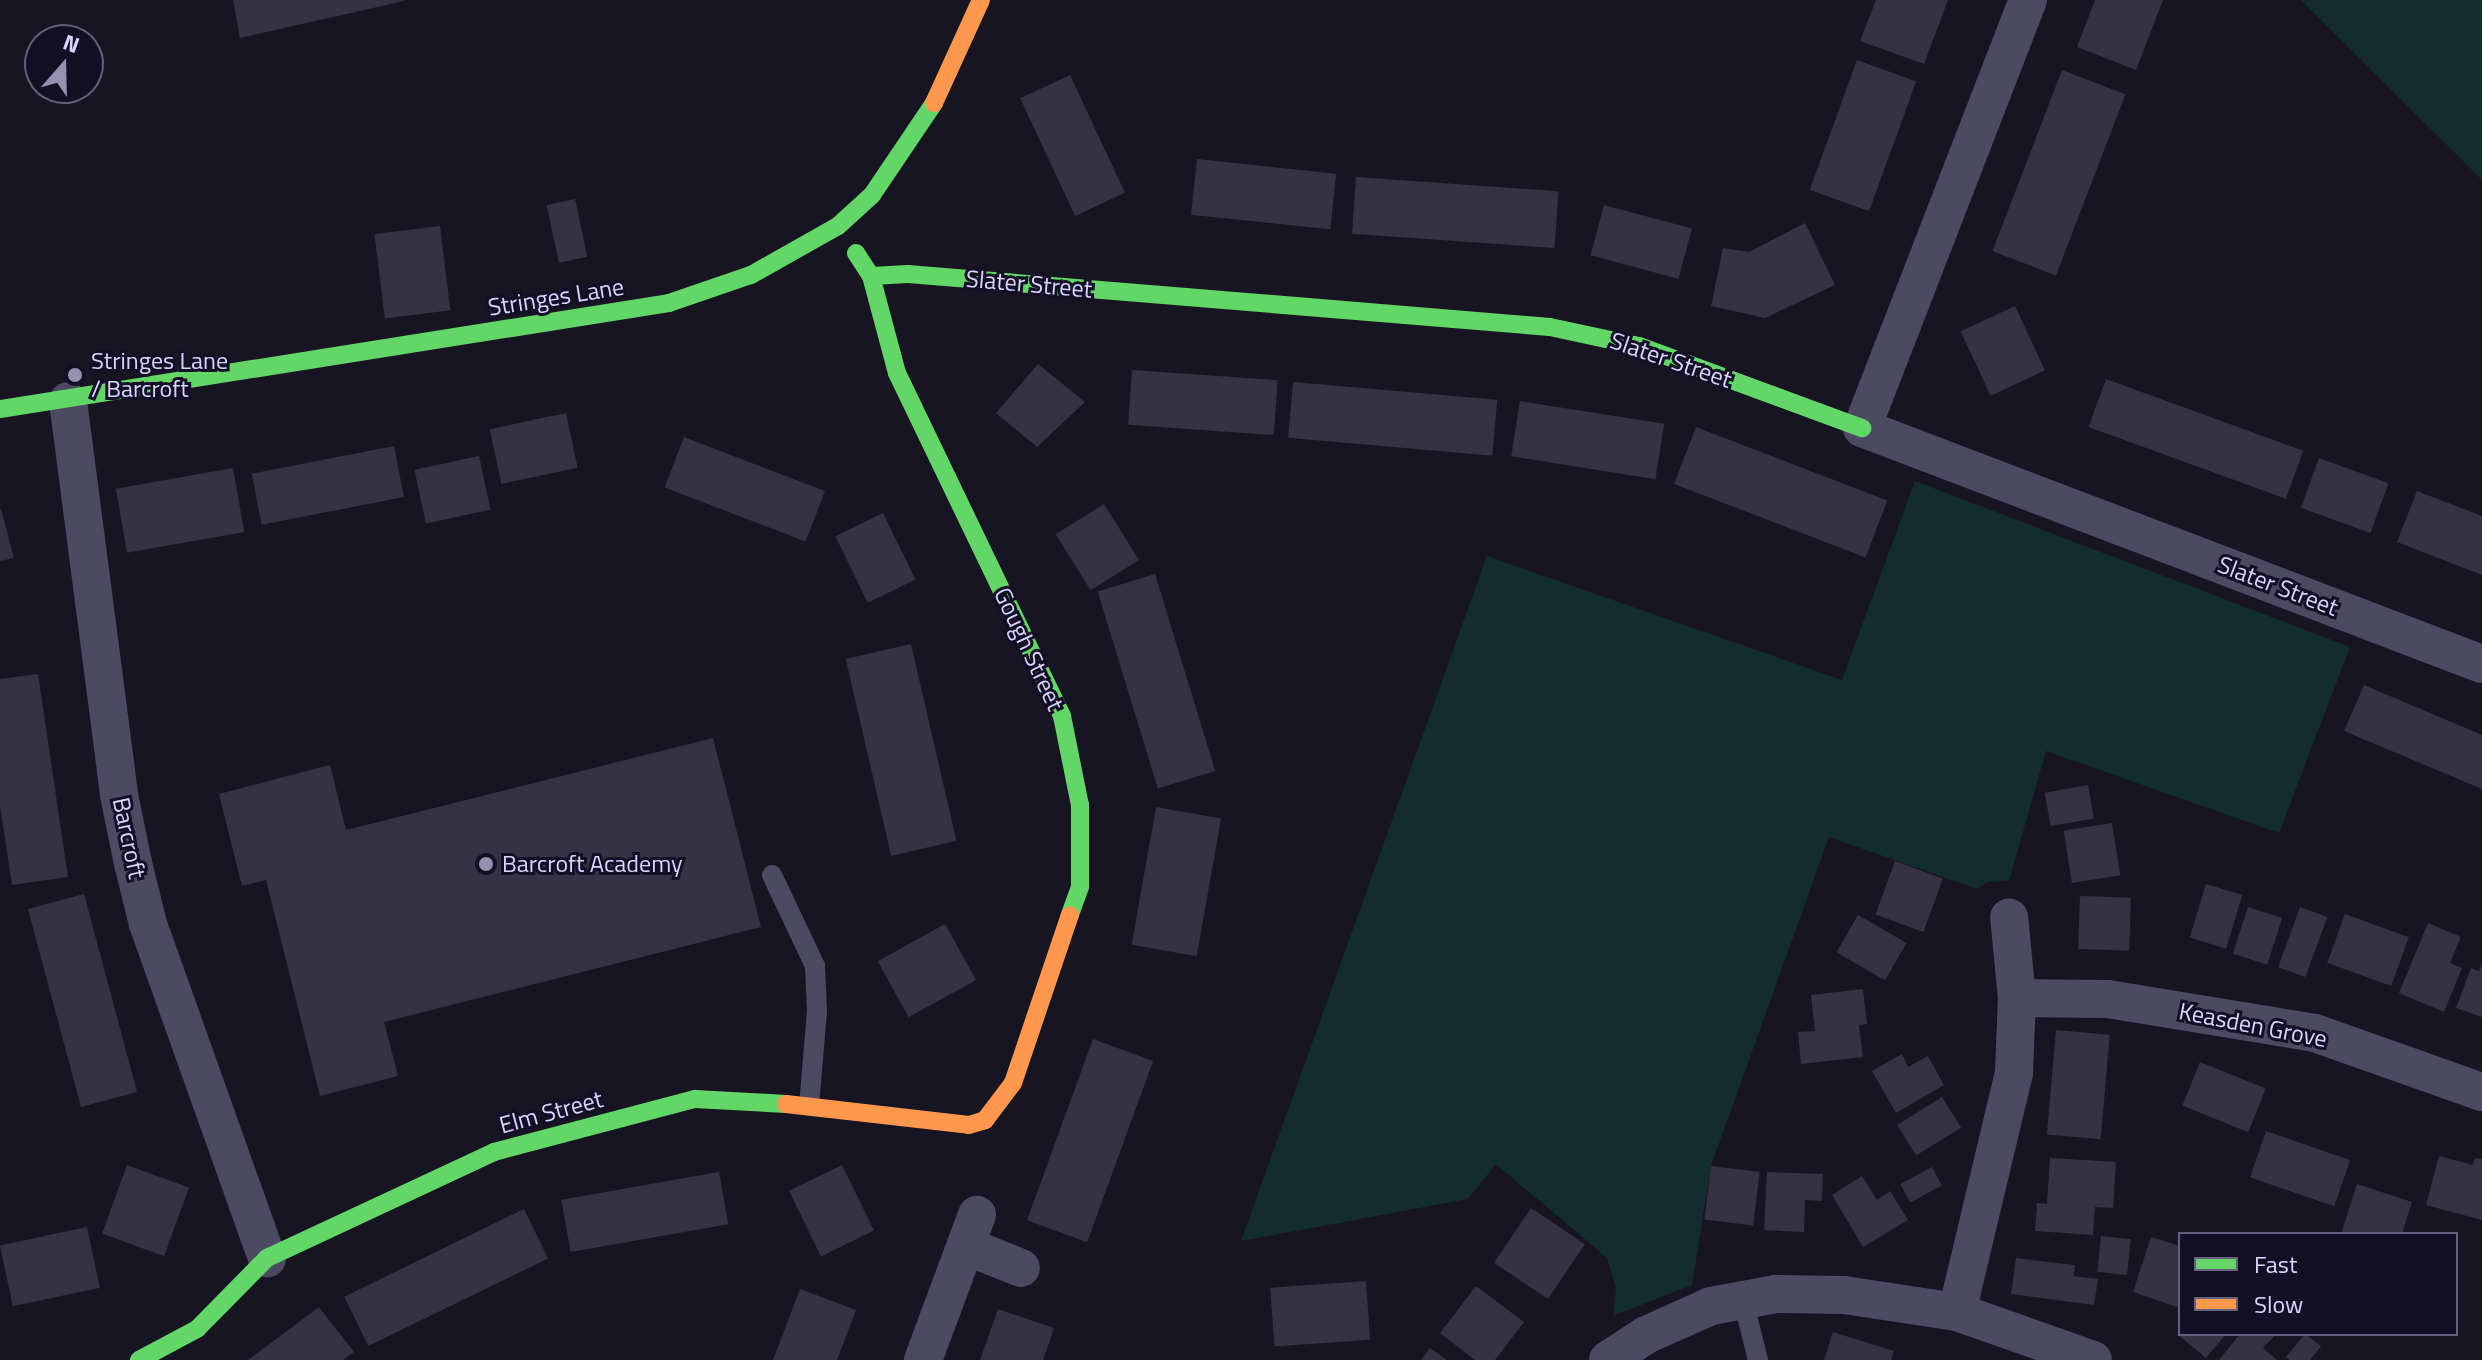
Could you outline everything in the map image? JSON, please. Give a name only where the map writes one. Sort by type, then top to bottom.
[{"type":"street","name":"Stringes Lane","points":[[0,409],[68,401],[669,303],[751,275],[838,226],[872,195],[939,95],[981,0]]},
{"type":"street","points":[[1862,428],[2028,0]]},
{"type":"street","points":[[838,226],[871,276]]},
{"type":"street","name":"Slater Street","points":[[871,276],[908,274],[1550,327],[1639,346],[2482,664]]},
{"type":"street","name":"Gough Street","points":[[871,276],[897,373],[1062,716],[1080,805],[1080,887],[1013,1083]]},
{"type":"street","name":"Barcroft","points":[[68,401],[119,795],[133,863],[148,924],[267,1258]]},
{"type":"street","points":[[1957,1312],[2014,1072],[2017,998],[2009,917]]},
{"type":"street","name":"Keasden Grove","points":[[2017,998],[2108,999],[2315,1033],[2482,1092]]},
{"type":"street","name":"Elm Street","points":[[139,1360],[197,1329],[267,1258],[494,1152],[695,1099],[809,1106],[969,1125],[985,1120],[1013,1083]]},
{"type":"street","points":[[923,1360],[972,1230],[1021,1268]]},
{"type":"street","points":[[1608,1360],[1646,1335],[1711,1306],[1776,1294],[1844,1295],[1957,1312],[2093,1360]]},
{"type":"lane","points":[[772,875],[815,966],[817,1011],[809,1106]]},
{"type":"lane","points":[[1743,1300],[1758,1360]]},
{"type":"green space","points":[[2301,0],[2482,0],[2482,180]]},
{"type":"green space","points":[[1915,481],[2350,647],[2279,833],[2046,751],[2009,881],[1987,882],[1977,889],[1829,837],[1711,1166],[1692,1285],[1613,1316],[1616,1288],[1607,1258],[1496,1164],[1468,1199],[1241,1241],[1487,556],[1842,680]]},
{"type":"building","points":[[233,0],[404,0],[404,1],[240,38]]},
{"type":"building","points":[[1876,0],[1948,0],[1924,64],[1860,41]]},
{"type":"building","points":[[2095,0],[2163,0],[2136,70],[2077,47]]},
{"type":"building","points":[[1857,60],[1916,82],[1869,211],[1810,190]]},
{"type":"building","points":[[2062,70],[2125,94],[2056,275],[1992,251]]},
{"type":"building","points":[[1070,75],[1125,193],[1075,216],[1020,98]]},
{"type":"building","points":[[1197,159],[1336,174],[1330,229],[1191,215]]},
{"type":"building","points":[[1356,177],[1559,191],[1555,248],[1352,234]]},
{"type":"building","points":[[575,199],[587,257],[559,263],[547,205]]},
{"type":"building","points":[[1604,205],[1692,229],[1678,279],[1591,255]]},
{"type":"building","points":[[1805,223],[1835,285],[1765,318],[1711,306],[1723,248],[1749,252]]},
{"type":"building","points":[[440,226],[450,310],[385,318],[374,234]]},
{"type":"building","points":[[2015,306],[2045,370],[1991,396],[1961,331]]},
{"type":"building","points":[[1038,364],[1085,402],[1037,447],[996,413]]},
{"type":"building","points":[[1132,370],[1278,380],[1274,435],[1128,425]]},
{"type":"building","points":[[2106,379],[2303,451],[2286,499],[2089,427]]},
{"type":"building","points":[[1293,382],[1497,400],[1492,456],[1288,438]]},
{"type":"building","points":[[1520,401],[1664,424],[1655,479],[1511,456]]},
{"type":"building","points":[[566,413],[578,468],[501,484],[490,429]]},
{"type":"building","points":[[1696,427],[1887,500],[1866,557],[1674,484]]},
{"type":"building","points":[[684,437],[825,491],[806,542],[665,487]]},
{"type":"building","points":[[394,446],[404,497],[262,525],[252,474]]},
{"type":"building","points":[[479,456],[490,510],[426,524],[414,470]]},
{"type":"building","points":[[2319,458],[2389,483],[2370,533],[2301,508]]},
{"type":"building","points":[[233,468],[244,532],[127,553],[116,489]]},
{"type":"building","points":[[2417,491],[2482,516],[2482,575],[2397,542]]},
{"type":"building","points":[[1104,504],[1139,560],[1091,590],[1056,534]]},
{"type":"building","points":[[0,510],[14,558],[0,561]]},
{"type":"building","points":[[883,513],[915,580],[868,603],[835,536]]},
{"type":"building","points":[[1155,574],[1215,771],[1158,789],[1098,592]]},
{"type":"building","points":[[911,644],[956,841],[891,856],[846,659]]},
{"type":"building","points":[[38,674],[68,877],[12,885],[0,805],[0,679]]},
{"type":"building","points":[[2364,685],[2482,735],[2482,789],[2344,731]]},
{"type":"building","points":[[713,738],[761,927],[384,1022],[398,1076],[320,1096],[266,880],[242,886],[219,794],[330,765],[346,830]]},
{"type":"building","points":[[2088,785],[2094,818],[2051,826],[2045,793]]},
{"type":"building","points":[[1156,807],[1221,818],[1197,956],[1132,945]]},
{"type":"building","points":[[2112,823],[2120,875],[2072,883],[2064,831]]},
{"type":"building","points":[[1895,861],[1943,878],[1923,932],[1876,915]]},
{"type":"building","points":[[2206,884],[2242,895],[2226,949],[2190,938]]},
{"type":"building","points":[[84,894],[137,1092],[81,1107],[28,909]]},
{"type":"building","points":[[2080,896],[2131,898],[2129,951],[2078,949]]},
{"type":"building","points":[[2248,907],[2282,918],[2267,965],[2233,954]]},
{"type":"building","points":[[2300,907],[2327,917],[2305,977],[2278,967]]},
{"type":"building","points":[[2345,914],[2409,937],[2391,986],[2327,963]]},
{"type":"building","points":[[1858,915],[1906,943],[1885,980],[1836,952]]},
{"type":"building","points":[[2428,923],[2461,937],[2450,963],[2462,968],[2444,1012],[2399,993]]},
{"type":"building","points":[[945,924],[976,980],[909,1017],[878,961]]},
{"type":"building","points":[[2482,963],[2482,1017],[2456,1008],[2471,968],[2479,971]]},
{"type":"building","points":[[1863,989],[1867,1024],[1859,1025],[1863,1057],[1801,1064],[1798,1032],[1815,1031],[1811,995]]},
{"type":"building","points":[[2056,1030],[2110,1035],[2101,1139],[2047,1135]]},
{"type":"building","points":[[1093,1039],[1153,1061],[1087,1242],[1027,1220]]},
{"type":"building","points":[[1902,1054],[1908,1067],[1928,1056],[1944,1085],[1896,1113],[1872,1071]]},
{"type":"building","points":[[2200,1062],[2266,1089],[2248,1132],[2182,1106]]},
{"type":"building","points":[[1942,1097],[1961,1128],[1916,1156],[1897,1125]]},
{"type":"building","points":[[2266,1131],[2350,1160],[2334,1206],[2250,1177]]},
{"type":"building","points":[[2439,1156],[2473,1165],[2475,1158],[2482,1159],[2482,1220],[2426,1205]]},
{"type":"building","points":[[2050,1158],[2116,1162],[2113,1208],[2095,1207],[2093,1235],[2035,1231],[2037,1203],[2047,1204]]},
{"type":"building","points":[[127,1165],[189,1188],[164,1256],[102,1234]]},
{"type":"building","points":[[842,1165],[874,1231],[821,1256],[789,1191]]},
{"type":"building","points":[[1711,1166],[1760,1172],[1753,1226],[1704,1220]]},
{"type":"building","points":[[1932,1167],[1942,1186],[1910,1202],[1900,1184]]},
{"type":"building","points":[[719,1172],[728,1224],[571,1252],[561,1200]]},
{"type":"building","points":[[1767,1172],[1823,1174],[1822,1201],[1805,1200],[1804,1232],[1764,1230]]},
{"type":"building","points":[[1862,1176],[1877,1200],[1890,1191],[1908,1220],[1863,1247],[1832,1195]]},
{"type":"building","points":[[2357,1184],[2412,1202],[2403,1232],[2342,1232]]},
{"type":"building","points":[[1531,1208],[1585,1244],[1548,1299],[1494,1263]]},
{"type":"building","points":[[524,1209],[548,1258],[368,1346],[344,1297]]},
{"type":"building","points":[[87,1227],[100,1288],[13,1306],[0,1245]]},
{"type":"building","points":[[2101,1236],[2131,1239],[2127,1275],[2097,1272]]},
{"type":"building","points":[[2151,1237],[2178,1245],[2178,1307],[2133,1292]]},
{"type":"building","points":[[2016,1258],[2075,1265],[2074,1276],[2098,1279],[2094,1305],[2011,1294]]},
{"type":"building","points":[[1366,1281],[1370,1340],[1274,1347],[1270,1288]]},
{"type":"building","points":[[1476,1286],[1524,1322],[1495,1360],[1475,1360],[1440,1333]]},
{"type":"building","points":[[800,1289],[856,1310],[837,1360],[773,1360]]},
{"type":"building","points":[[319,1307],[354,1352],[343,1360],[248,1360]]},
{"type":"building","points":[[998,1309],[1054,1328],[1043,1360],[980,1360]]},
{"type":"building","points":[[1833,1332],[1894,1351],[1891,1360],[1824,1360]]},
{"type":"building","points":[[2179,1336],[2224,1336],[2206,1358]]},
{"type":"building","points":[[2238,1336],[2274,1336],[2263,1348],[2277,1360],[2219,1360]]},
{"type":"building","points":[[2303,1336],[2321,1346],[2310,1360],[2290,1360],[2286,1357]]},
{"type":"building","points":[[1430,1348],[1447,1360],[1421,1360]]},
{"type":"traffic: fast","points":[[0,409],[669,303],[751,275],[838,226],[872,195],[934,103]]},
{"type":"traffic: fast","points":[[856,253],[871,276],[908,274],[1550,327],[1639,346],[1862,428]]},
{"type":"traffic: fast","points":[[871,276],[897,373],[1062,716],[1080,805],[1080,887],[1070,915]]},
{"type":"traffic: fast","points":[[139,1360],[197,1329],[267,1258],[494,1152],[695,1099],[786,1104]]},
{"type":"traffic: slow","points":[[934,103],[981,0]]},
{"type":"traffic: slow","points":[[786,1104],[969,1125],[985,1120],[1013,1083],[1070,915]]},
{"type":"place","name":"Stringes Lane / Barcroft","points":[[75,375]]},
{"type":"place","name":"Barcroft Academy","points":[[486,864]]}]
